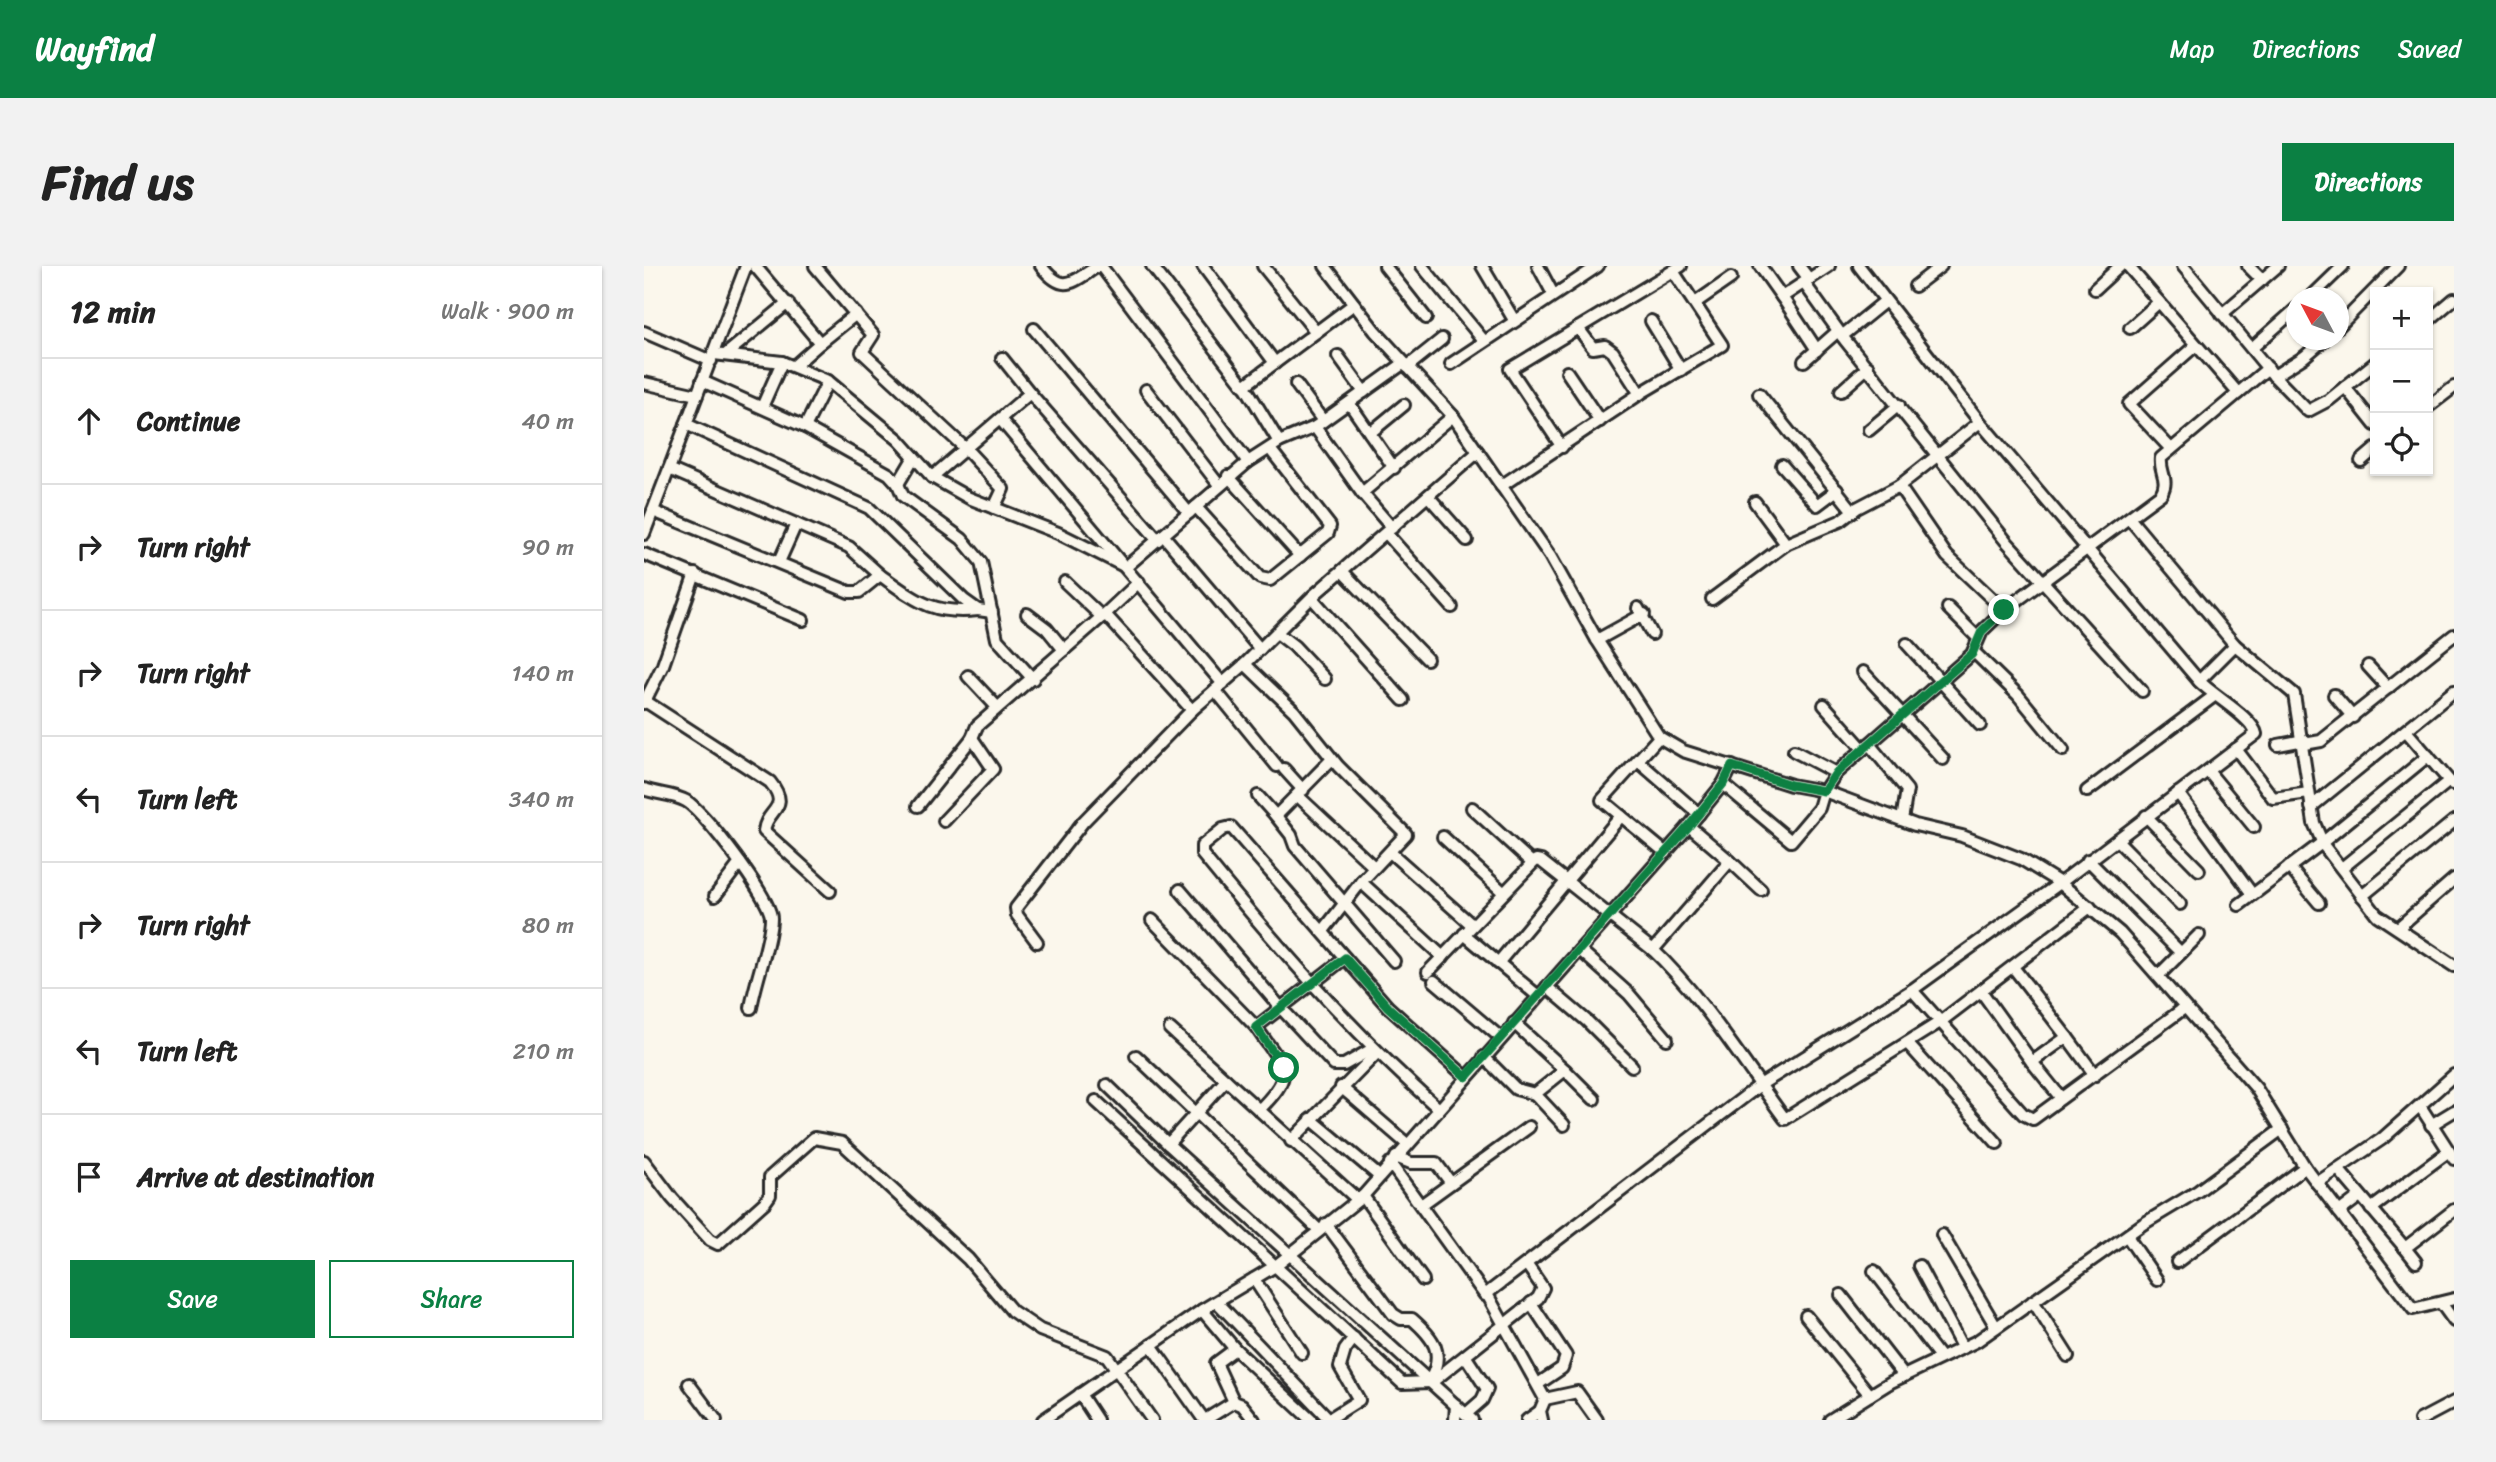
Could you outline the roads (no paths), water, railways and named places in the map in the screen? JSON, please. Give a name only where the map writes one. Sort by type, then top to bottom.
[{"type":"street","points":[[644,534],[702,381],[717,357],[746,266]]},
{"type":"street","points":[[755,266],[820,343]]},
{"type":"street","points":[[815,266],[873,335],[862,352],[965,448],[1003,489],[995,508]]},
{"type":"street","points":[[1041,266],[1056,283],[1062,284],[1069,284],[1100,266],[1248,462]]},
{"type":"street","points":[[1034,329],[1193,510],[1263,581],[1270,580],[1328,533],[1330,526],[1275,446],[1245,386],[1152,266]]},
{"type":"street","points":[[1203,266],[1275,363]]},
{"type":"street","points":[[1263,266],[1316,332]]},
{"type":"street","points":[[1325,266],[1406,365],[1453,416],[1550,556],[1597,640],[1659,737],[1683,751],[1791,785],[1824,791],[1902,820],[1996,848],[2021,859],[2060,883],[2090,907],[2160,975],[2183,1009],[2256,1088],[2305,1167],[2413,1309],[2454,1299]]},
{"type":"street","points":[[1385,266],[1426,318]]},
{"type":"street","points":[[1422,266],[1483,341]]},
{"type":"street","points":[[1482,266],[1514,320]]},
{"type":"street","points":[[1538,266],[1553,294]]},
{"type":"street","points":[[1451,364],[1598,266]]},
{"type":"street","points":[[1760,266],[1817,350]]},
{"type":"street","points":[[1799,266],[1840,333],[2006,541],[2142,691]]},
{"type":"street","points":[[1782,297],[1829,266]]},
{"type":"street","points":[[1487,1294],[1760,1085],[1912,990],[2060,883],[2256,734],[2246,719],[2214,696],[2199,681],[2085,549],[1980,422],[1953,383],[1884,302],[1859,266]]},
{"type":"street","points":[[2095,289],[2120,266]]},
{"type":"street","points":[[2128,266],[2238,393]]},
{"type":"street","points":[[2183,266],[2271,372],[2308,411],[2370,367]]},
{"type":"street","points":[[2248,266],[2262,280]]},
{"type":"street","points":[[2222,314],[2278,266]]},
{"type":"street","points":[[2321,287],[2343,266]]},
{"type":"street","points":[[2349,317],[2398,266]]},
{"type":"street","points":[[1501,486],[1562,447],[1640,394],[1722,345],[1695,303],[1677,268],[1510,369],[1562,447]]},
{"type":"street","points":[[1915,286],[1933,268]]},
{"type":"street","points":[[1695,303],[1731,278]]},
{"type":"street","points":[[2433,317],[2454,299]]},
{"type":"street","points":[[1804,361],[1884,302]]},
{"type":"street","points":[[2130,328],[2159,302]]},
{"type":"street","points":[[717,357],[788,303]]},
{"type":"street","points":[[1245,386],[1354,303]]},
{"type":"street","points":[[794,366],[856,314]]},
{"type":"street","points":[[2252,348],[2286,319]]},
{"type":"street","points":[[1651,321],[1681,369]]},
{"type":"street","points":[[1577,328],[1589,345],[1605,346],[1613,352],[1640,394]]},
{"type":"street","points":[[644,346],[649,335],[717,357],[782,362],[828,381],[899,440],[932,477],[995,508],[1059,533],[1126,567]]},
{"type":"street","points":[[1126,567],[1248,462],[1319,424],[1442,339]]},
{"type":"street","points":[[2171,449],[2129,404],[2196,345]]},
{"type":"street","points":[[1723,784],[1791,841],[1819,808],[1824,791],[1836,773],[1974,652],[1978,638],[2004,610],[2161,494],[2166,485],[2161,458],[2238,393],[2312,350]]},
{"type":"street","points":[[1338,356],[1364,392]]},
{"type":"street","points":[[1002,358],[1030,393],[1260,649]]},
{"type":"street","points":[[762,407],[782,362]]},
{"type":"street","points":[[1841,391],[1868,367]]},
{"type":"street","points":[[1567,372],[1600,421]]},
{"type":"street","points":[[702,381],[806,427],[889,474],[903,495],[962,540],[981,562],[997,639],[1032,679]]},
{"type":"street","points":[[806,427],[828,381]]},
{"type":"street","points":[[644,383],[697,395]]},
{"type":"street","points":[[1296,384],[1362,493],[1389,531],[1452,607]]},
{"type":"street","points":[[2345,387],[2370,419]]},
{"type":"street","points":[[2433,403],[2454,387]]},
{"type":"street","points":[[1146,390],[1224,481],[1300,556]]},
{"type":"street","points":[[932,477],[1030,393]]},
{"type":"street","points":[[1759,394],[1853,511]]},
{"type":"street","points":[[1349,403],[1394,468]]},
{"type":"street","points":[[1370,433],[1404,405]]},
{"type":"street","points":[[1869,430],[1899,405]]},
{"type":"street","points":[[1362,493],[1453,416]]},
{"type":"street","points":[[1000,419],[1139,582],[1300,793],[1374,867]]},
{"type":"street","points":[[1712,599],[1786,544],[1840,521],[1899,486],[1980,422]]},
{"type":"street","points":[[686,424],[869,508],[978,610]]},
{"type":"street","points":[[1037,942],[1017,915],[1018,905],[1083,822],[1192,710],[1245,664],[1312,598],[1478,452]]},
{"type":"street","points":[[2361,461],[2370,453]]},
{"type":"street","points":[[898,484],[914,457]]},
{"type":"street","points":[[1782,465],[1817,505],[1837,490]]},
{"type":"street","points":[[669,469],[849,547],[880,575],[919,603],[936,610],[992,612]]},
{"type":"street","points":[[1899,486],[1947,556],[2004,610]]},
{"type":"street","points":[[1428,496],[1467,540]]},
{"type":"street","points":[[1755,502],[1786,544]]},
{"type":"street","points":[[653,511],[849,592],[859,592],[880,575]]},
{"type":"street","points":[[2130,519],[2235,645],[2294,694],[2304,742],[2314,823],[2323,842],[2362,896],[2377,915],[2454,966]]},
{"type":"street","points":[[779,562],[796,524]]},
{"type":"street","points":[[644,554],[803,620]]},
{"type":"street","points":[[1342,571],[1427,659]]},
{"type":"street","points":[[695,574],[663,665],[645,702],[770,782],[779,798],[779,805],[765,824],[764,831],[831,891]]},
{"type":"street","points":[[1065,582],[1103,615],[1192,710]]},
{"type":"street","points":[[918,806],[972,738],[977,726],[1139,582]]},
{"type":"street","points":[[1312,598],[1403,700]]},
{"type":"street","points":[[1948,608],[1978,638]]},
{"type":"street","points":[[1597,640],[1641,612],[1652,634]]},
{"type":"street","points":[[1027,614],[1047,629],[1064,650]]},
{"type":"street","points":[[1277,633],[1294,646],[1325,680]]},
{"type":"street","points":[[2278,745],[2320,741],[2353,718],[2454,635]]},
{"type":"street","points":[[1907,644],[1980,726]]},
{"type":"street","points":[[2199,681],[2235,645]]},
{"type":"street","points":[[1974,652],[2018,695],[2063,750]]},
{"type":"street","points":[[1245,664],[1294,711],[1332,759],[1406,834],[1342,903],[1323,932]]},
{"type":"street","points":[[2368,666],[2388,688]]},
{"type":"street","points":[[1863,672],[1943,759]]},
{"type":"street","points":[[968,676],[997,707]]},
{"type":"street","points":[[2311,807],[2453,694]]},
{"type":"street","points":[[2334,695],[2353,718]]},
{"type":"street","points":[[2087,791],[2214,696]]},
{"type":"street","points":[[1824,705],[1907,790],[1902,820]]},
{"type":"street","points":[[2342,868],[2452,783],[2407,732]]},
{"type":"street","points":[[1659,737],[1602,800],[1666,853]]},
{"type":"street","points":[[944,821],[993,769],[972,738]]},
{"type":"street","points":[[2236,749],[2273,799],[2309,793]]},
{"type":"street","points":[[1794,751],[1836,773]]},
{"type":"street","points":[[2239,905],[2323,842],[2428,756]]},
{"type":"street","points":[[1276,816],[1332,759]]},
{"type":"street","points":[[1638,761],[1699,814]]},
{"type":"street","points":[[1045,1419],[1202,1310],[1277,1265],[1361,1198],[1666,853],[1723,784],[1732,766]]},
{"type":"street","points":[[2208,771],[2254,827]]},
{"type":"street","points":[[644,789],[687,802],[740,863],[767,904],[771,920],[751,1008]]},
{"type":"street","points":[[2179,793],[2252,894]]},
{"type":"street","points":[[1258,796],[1291,835],[1295,846],[1394,961]]},
{"type":"street","points":[[1472,808],[1531,862]]},
{"type":"street","points":[[1498,963],[1620,816]]},
{"type":"street","points":[[2146,816],[2199,870]]},
{"type":"street","points":[[2362,896],[2454,821]]},
{"type":"street","points":[[1689,826],[1762,890]]},
{"type":"street","points":[[1439,1109],[1374,1051],[1312,985],[1202,854],[1202,846],[1223,829],[1231,827],[1388,1007],[1466,1077]]},
{"type":"street","points":[[1443,837],[1503,892]]},
{"type":"street","points":[[2117,839],[2180,904]]},
{"type":"street","points":[[1390,852],[1498,963],[1538,996]]},
{"type":"street","points":[[2088,860],[2181,953]]},
{"type":"street","points":[[1501,1038],[1431,976],[1443,957],[1531,862],[1541,861],[1568,881],[1671,967],[1726,1035],[1785,1119],[1940,1022],[2090,907]]},
{"type":"street","points":[[1650,948],[1653,950],[1730,862]]},
{"type":"street","points":[[715,896],[740,863]]},
{"type":"street","points":[[2289,867],[2319,903]]},
{"type":"street","points":[[2398,928],[2454,879]]},
{"type":"street","points":[[1361,882],[1443,957]]},
{"type":"street","points":[[1180,890],[1281,1008],[1334,1065],[1344,1065],[1374,1051]]},
{"type":"street","points":[[1152,920],[1256,1027],[1281,1062],[1284,1073],[1281,1088],[1259,1110]]},
{"type":"street","points":[[2160,975],[2199,935]]},
{"type":"street","points":[[1580,950],[1629,994],[1667,1039]]},
{"type":"street","points":[[1256,1027],[1345,958]]},
{"type":"street","points":[[2013,967],[2095,1075]]},
{"type":"street","points":[[1547,986],[1632,1066]]},
{"type":"street","points":[[1912,990],[2028,1118],[2040,1115],[2183,1009]]},
{"type":"street","points":[[1981,991],[2061,1098]]},
{"type":"street","points":[[1514,1023],[1594,1099]]},
{"type":"street","points":[[1170,1029],[1291,1141],[1361,1198],[1423,1280]]},
{"type":"street","points":[[2032,1062],[2067,1037]]},
{"type":"street","points":[[1907,1044],[1997,1143]]},
{"type":"street","points":[[1291,1141],[1374,1051]]},
{"type":"street","points":[[1136,1056],[1323,1227],[1393,1314],[1401,1319],[1412,1319],[1430,1339],[1437,1352],[1439,1364],[1431,1381]]},
{"type":"street","points":[[1484,1057],[1516,1089],[1535,1094],[1564,1125]]},
{"type":"street","points":[[1535,1094],[1565,1070]]},
{"type":"street","points":[[2317,1183],[2382,1139],[2454,1075]]},
{"type":"street","points":[[1168,1144],[1226,1080]]},
{"type":"street","points":[[1107,1084],[1168,1144],[1469,1417],[1487,1389],[1466,1357]]},
{"type":"street","points":[[1341,1087],[1407,1144]]},
{"type":"street","points":[[1096,1101],[1402,1383],[1431,1381],[1466,1357],[1531,1303],[1543,1288],[1527,1265]]},
{"type":"street","points":[[2371,1209],[2451,1155],[2420,1106]]},
{"type":"street","points":[[2431,1125],[2454,1111]]},
{"type":"street","points":[[1311,1119],[1379,1176]]},
{"type":"street","points":[[1421,1205],[1529,1127]]},
{"type":"street","points":[[1830,1420],[1870,1395],[1962,1348],[1996,1327],[2127,1236],[2199,1191],[2282,1129]]},
{"type":"street","points":[[644,1161],[672,1198],[710,1240],[718,1244],[765,1202],[770,1195],[773,1173],[808,1141],[820,1138],[842,1143],[968,1259],[1012,1311],[1040,1330],[1098,1350],[1118,1368],[1152,1420]]},
{"type":"street","points":[[1393,1160],[1436,1163],[1451,1183]]},
{"type":"street","points":[[1393,1160],[1421,1205],[1487,1294],[1538,1384],[1545,1399],[1541,1415],[1527,1420]]},
{"type":"street","points":[[2177,1262],[2305,1167]]},
{"type":"street","points":[[2338,1169],[2416,1262]]},
{"type":"street","points":[[2339,1212],[2360,1196]]},
{"type":"street","points":[[2404,1248],[2454,1210]]},
{"type":"street","points":[[1942,1235],[1996,1327]]},
{"type":"street","points":[[2127,1236],[2157,1280]]},
{"type":"street","points":[[1919,1266],[1962,1348]]},
{"type":"street","points":[[1874,1271],[1940,1357]]},
{"type":"street","points":[[1254,1279],[1302,1353]]},
{"type":"street","points":[[1841,1295],[1904,1376]]},
{"type":"street","points":[[2033,1301],[2068,1356]]},
{"type":"street","points":[[1217,1302],[1328,1420],[1359,1400],[1340,1367],[1347,1346],[1354,1338]]},
{"type":"street","points":[[1531,1303],[1566,1356],[1562,1368],[1538,1384]]},
{"type":"street","points":[[2441,1303],[2454,1321]]},
{"type":"street","points":[[1202,1310],[1235,1349],[1311,1420]]},
{"type":"street","points":[[1806,1316],[1870,1395]]},
{"type":"street","points":[[1151,1345],[1205,1420],[1234,1402]]},
{"type":"street","points":[[1235,1349],[1216,1363],[1234,1402],[1242,1405],[1254,1420]]},
{"type":"street","points":[[689,1384],[716,1420]]},
{"type":"street","points":[[1545,1399],[1577,1392],[1597,1420]]},
{"type":"street","points":[[1080,1394],[1097,1420]]},
{"type":"street","points":[[2420,1420],[2454,1402]]},
{"type":"street","points":[[1455,1420],[1456,1405]]}]
